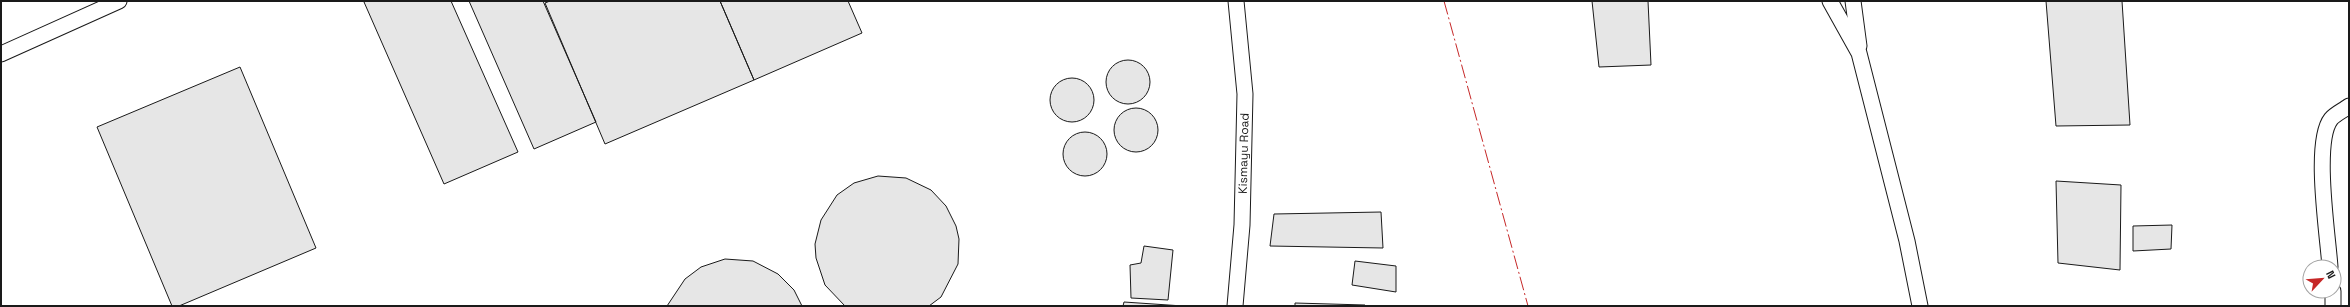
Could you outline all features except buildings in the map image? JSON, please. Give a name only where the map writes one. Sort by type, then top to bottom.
[{"type":"lane","points":[[1,54],[119,1]]},
{"type":"lane","name":"Kismayu Road","points":[[1235,306],[1242,225],[1245,94],[1236,1]]},
{"type":"lane","points":[[1830,1],[1859,53]]},
{"type":"lane","points":[[1854,1],[1859,53],[1907,241],[1920,306]]},
{"type":"lane","points":[[2329,259],[2324,196],[2323,144],[2331,119],[2349,106]]},
{"type":"power","points":[[1444,1],[1528,306]]}]
